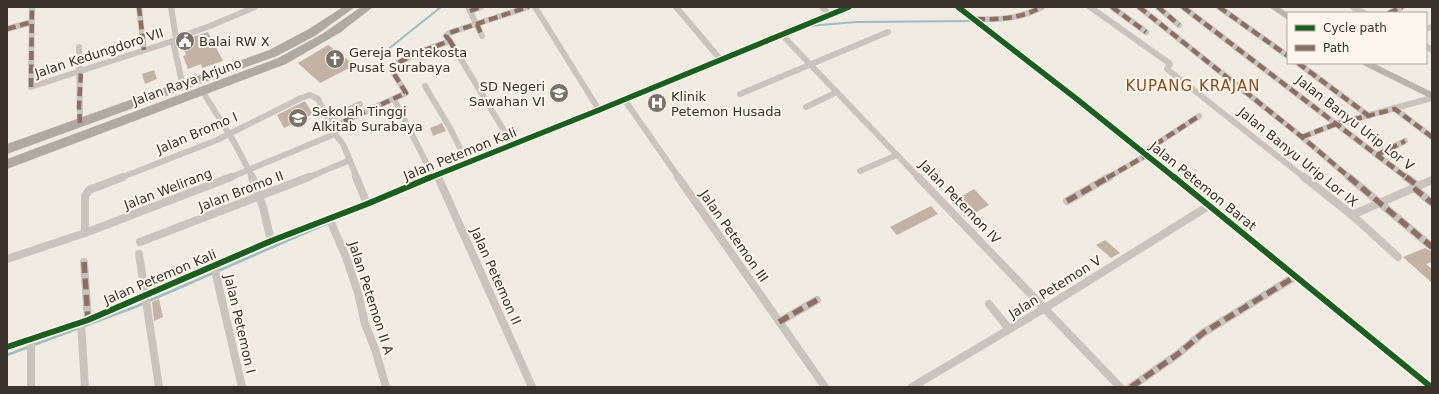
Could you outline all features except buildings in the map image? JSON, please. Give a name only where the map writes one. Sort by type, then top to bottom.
[{"type":"highway","name":"Jalan Raya Arjuno","points":[[7,149],[183,87],[273,53],[311,34],[350,7]]},
{"type":"highway","name":"Jalan Raya Arjuno","points":[[7,164],[203,92],[282,61],[313,45],[368,7]]},
{"type":"highway","points":[[48,149],[50,143],[49,138],[52,133],[58,138],[61,144]]},
{"type":"main road","points":[[1273,7],[1287,16]]},
{"type":"main road","points":[[1368,64],[1432,97]]},
{"type":"main road","points":[[1381,64],[1432,89]]},
{"type":"street","points":[[7,29],[32,22],[32,7]]},
{"type":"street","points":[[139,7],[144,50]]},
{"type":"street","points":[[171,7],[183,87]]},
{"type":"street","name":"Jalan Kedungdoro VII","points":[[32,22],[31,87],[175,39],[255,7]]},
{"type":"street","points":[[481,7],[469,9],[482,36]]},
{"type":"street","points":[[512,144],[447,34],[528,7]]},
{"type":"street","points":[[536,7],[599,110]]},
{"type":"street","points":[[676,7],[720,59]]},
{"type":"street","points":[[822,7],[830,15]]},
{"type":"street","name":"Jalan Petemon Kali","points":[[7,348],[31,345],[144,300],[215,270],[271,241],[330,220],[467,162],[625,101],[720,59],[783,36],[849,7]]},
{"type":"street","name":"Jalan Petemon Barat","points":[[958,7],[1023,55],[1210,205],[1431,387]]},
{"type":"street","points":[[974,19],[997,20],[1014,18],[1034,12],[1042,7]]},
{"type":"street","name":"Jalan Banyu Urip Lor IX","points":[[1090,7],[1169,63],[1170,64],[1167,69],[1352,215],[1398,257]]},
{"type":"street","points":[[1112,7],[1146,32]]},
{"type":"street","points":[[1139,7],[1302,136],[1432,247]]},
{"type":"street","points":[[1158,7],[1179,25]]},
{"type":"street","name":"Jalan Banyu Urip Lor V","points":[[1183,7],[1377,155],[1416,187],[1432,203]]},
{"type":"street","points":[[1219,7],[1287,55]]},
{"type":"street","points":[[1391,12],[1402,7]]},
{"type":"street","points":[[740,94],[888,32]]},
{"type":"street","name":"Jalan Petemon IV","points":[[783,36],[1120,387]]},
{"type":"street","name":"Jalan Welirang","points":[[7,259],[85,233],[249,170],[334,131],[406,93],[391,69],[391,66],[422,51],[450,41]]},
{"type":"street","points":[[79,47],[81,71],[79,107],[80,124]]},
{"type":"street","points":[[1299,64],[1369,116]]},
{"type":"street","points":[[425,86],[450,128],[467,162]]},
{"type":"street","points":[[203,92],[230,134],[249,170],[260,196],[271,241]]},
{"type":"street","points":[[806,107],[837,92]]},
{"type":"street","name":"Jalan Bromo I","points":[[85,233],[85,196],[89,190],[230,134],[301,98],[310,96],[318,99],[342,144],[350,160],[367,204]]},
{"type":"street","points":[[1302,136],[1336,124],[1395,109],[1432,97]]},
{"type":"street","name":"Jalan Petemon II","points":[[394,99],[437,176],[532,387]]},
{"type":"street","name":"Jalan Petemon III","points":[[625,101],[825,387]]},
{"type":"street","points":[[328,120],[360,104]]},
{"type":"street","points":[[1395,109],[1432,137]]},
{"type":"street","points":[[1067,201],[1145,153],[1199,116]]},
{"type":"street","points":[[1377,155],[1405,141]]},
{"type":"street","points":[[860,170],[898,155]]},
{"type":"street","name":"Jalan Bromo II","points":[[140,242],[350,160]]},
{"type":"street","points":[[1352,215],[1432,180]]},
{"type":"street","name":"Jalan Petemon V","points":[[912,387],[1045,308],[1210,205]]},
{"type":"street","name":"Jalan Petemon II A","points":[[330,220],[349,264],[358,293],[365,324],[375,349],[386,387]]},
{"type":"street","points":[[139,254],[144,300],[159,387]]},
{"type":"street","points":[[84,262],[83,324],[85,387]]},
{"type":"street","name":"Jalan Petemon I","points":[[215,270],[242,387]]},
{"type":"street","points":[[1131,387],[1178,354],[1202,333],[1296,276]]},
{"type":"street","points":[[779,322],[817,300]]},
{"type":"street","points":[[989,304],[1009,329]]},
{"type":"street","points":[[31,345],[31,387]]},
{"type":"waterway","points":[[377,58],[441,7]]},
{"type":"waterway","points":[[809,26],[856,22],[973,21]]},
{"type":"waterway","points":[[7,355],[135,307],[328,223]]},
{"type":"marked path","points":[[31,87],[32,7]]},
{"type":"marked path","points":[[139,7],[144,50]]},
{"type":"marked path","points":[[470,11],[481,7]]},
{"type":"marked path","points":[[332,127],[406,93],[391,69],[391,66],[422,51],[450,41],[446,36],[449,33],[528,7]]},
{"type":"marked path","points":[[976,19],[1018,17],[1042,7]]},
{"type":"marked path","points":[[1112,7],[1146,32]]},
{"type":"marked path","points":[[1139,7],[1302,137],[1432,247]]},
{"type":"marked path","points":[[1158,7],[1179,25]]},
{"type":"marked path","points":[[1183,7],[1418,186]]},
{"type":"marked path","points":[[1219,7],[1287,55]]},
{"type":"marked path","points":[[1391,12],[1402,7]]},
{"type":"marked path","points":[[7,29],[32,22]]},
{"type":"marked path","points":[[477,24],[482,36]]},
{"type":"marked path","points":[[450,41],[460,58]]},
{"type":"marked path","points":[[1299,64],[1369,116]]},
{"type":"marked path","points":[[80,123],[79,107],[81,71]]},
{"type":"marked path","points":[[1302,137],[1336,124],[1395,109],[1432,137]]},
{"type":"marked path","points":[[1144,152],[1199,116]]},
{"type":"marked path","points":[[1377,155],[1405,141]]},
{"type":"marked path","points":[[1067,201],[1147,155]]},
{"type":"marked path","points":[[1414,188],[1432,203]]},
{"type":"marked path","points":[[84,262],[88,320]]},
{"type":"marked path","points":[[1131,387],[1178,354],[1203,333],[1296,276]]},
{"type":"marked path","points":[[779,322],[817,300]]},
{"type":"cycle path","points":[[7,347],[88,320],[271,241],[367,204],[849,7]]},
{"type":"cycle path","points":[[958,7],[1137,147],[1431,387]]},
{"type":"place","name":"Balai RW X","points":[[185,41]]},
{"type":"place","name":"Gereja Pantekosta Pusat Surabaya","points":[[335,59]]},
{"type":"place","name":"SD Negeri Sawahan VI","points":[[559,93]]},
{"type":"place","name":"Klinik Petemon Husada","points":[[657,103]]},
{"type":"place","name":"Sekolah Tinggi Alkitab Surabaya","points":[[298,118]]},
{"type":"district","name":"KUPANG KRAJAN","points":[[1193,86]]}]
